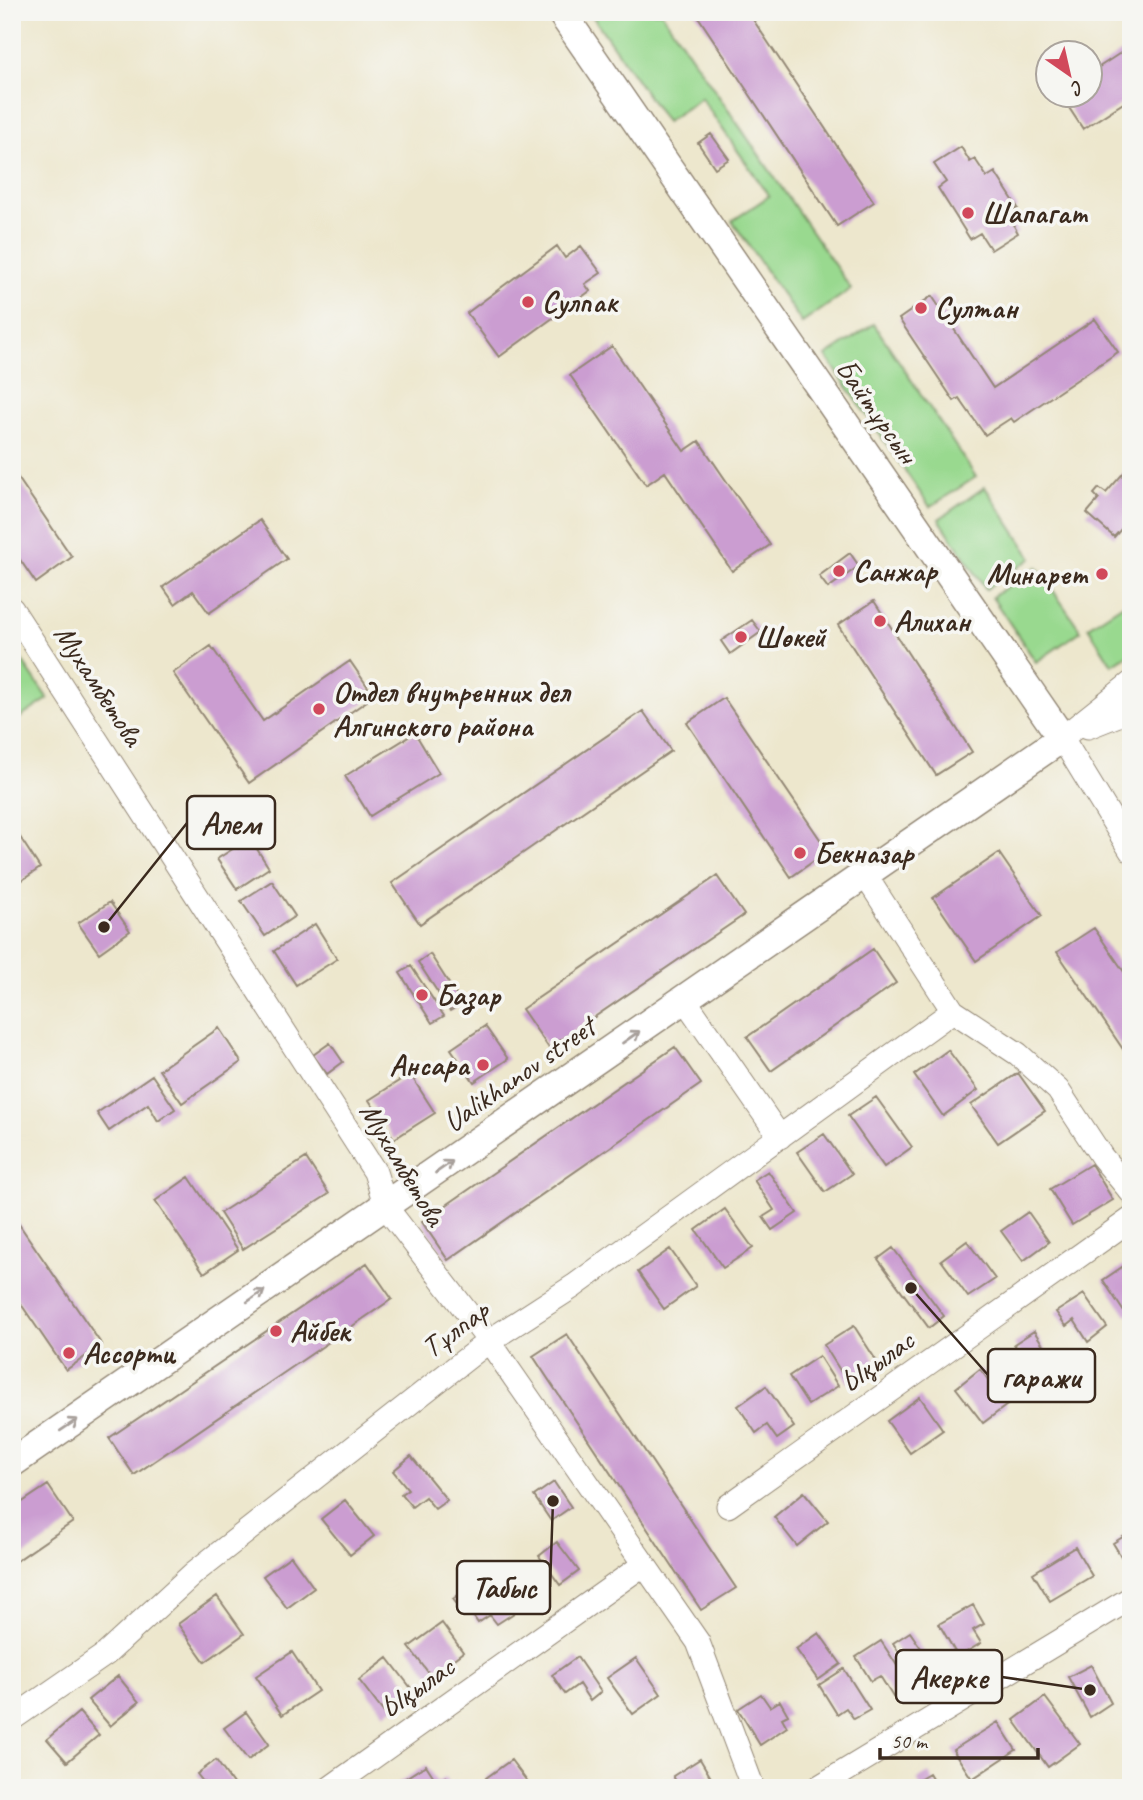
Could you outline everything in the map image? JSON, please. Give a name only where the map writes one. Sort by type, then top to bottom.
[{"type":"street","name":"Байтұрсын","points":[[565,14],[1062,738],[1131,851]]},
{"type":"street","name":"Мухамбетова","points":[[12,609],[375,1172],[386,1207],[489,1341],[698,1642],[753,1788]]},
{"type":"street","points":[[1062,738],[1131,683]]},
{"type":"street","points":[[1062,738],[1131,710]]},
{"type":"street","name":"Ualikhanov street","points":[[12,1463],[1062,738]]},
{"type":"street","points":[[865,875],[953,1012],[1018,1054],[1058,1090],[1102,1157],[1131,1192]]},
{"type":"street","points":[[685,1000],[780,1137]]},
{"type":"street","name":"Тұлпар","points":[[12,1719],[106,1654],[195,1572],[489,1341],[574,1286],[953,1012]]},
{"type":"street","name":"Ықылас","points":[[729,1506],[1131,1219]]},
{"type":"street","name":"Ықылас","points":[[330,1788],[643,1564]]},
{"type":"street","points":[[817,1788],[1131,1598]]},
{"type":"green space","points":[[600,12],[661,12],[851,289],[802,323],[732,221],[769,196],[701,98],[666,122],[593,17]]},
{"type":"green space","points":[[874,324],[976,477],[930,507],[826,356]]},
{"type":"green space","points":[[985,487],[1032,558],[986,589],[939,519]]},
{"type":"green space","points":[[1037,567],[1081,631],[1036,662],[992,597]]},
{"type":"green space","points":[[1131,599],[1131,653],[1112,665],[1088,627]]},
{"type":"green space","points":[[12,646],[48,699],[12,723]]},
{"type":"building","points":[[695,12],[748,12],[874,202],[837,226]]},
{"type":"building","points":[[1131,46],[1131,98],[1083,129],[1069,108],[1104,108],[1104,64]]},
{"type":"building","points":[[711,134],[729,159],[715,168],[698,143]]},
{"type":"building","points":[[961,147],[970,162],[975,159],[987,177],[995,172],[1018,208],[1008,215],[1018,233],[991,250],[980,233],[970,239],[938,188],[946,182],[934,164]]},
{"type":"building","name":"Сулпак","points":[[557,246],[565,258],[581,246],[601,273],[585,284],[590,291],[499,357],[467,313]]},
{"type":"building","points":[[932,296],[993,388],[1095,319],[1118,352],[1014,422],[1011,418],[985,435],[959,398],[954,401],[899,319]]},
{"type":"building","points":[[612,346],[684,451],[699,441],[770,545],[732,571],[665,472],[646,485],[570,375]]},
{"type":"building","points":[[12,469],[72,557],[36,583],[12,548]]},
{"type":"building","points":[[1127,469],[1131,472],[1131,528],[1127,532],[1122,528],[1114,537],[1087,513],[1099,499],[1094,494],[1099,488],[1106,493]]},
{"type":"building","points":[[260,520],[287,559],[209,613],[193,591],[175,604],[163,587]]},
{"type":"building","name":"Санжар","points":[[850,553],[859,566],[828,588],[819,576]]},
{"type":"building","points":[[874,601],[972,752],[936,775],[838,625]]},
{"type":"building","name":"Шөкей","points":[[752,620],[761,632],[730,654],[721,641]]},
{"type":"building","name":"Отдел внутренних дел Алгинского района","points":[[211,646],[263,721],[350,661],[374,696],[249,783],[173,673]]},
{"type":"building","points":[[724,698],[828,851],[791,877],[687,723]]},
{"type":"building","points":[[643,711],[671,751],[420,924],[392,883]]},
{"type":"building","points":[[415,733],[439,773],[370,816],[345,776]]},
{"type":"building","points":[[16,831],[40,868],[12,887],[12,834]]},
{"type":"building","points":[[250,838],[269,868],[237,889],[217,859]]},
{"type":"building","points":[[999,853],[1042,916],[976,961],[933,898]]},
{"type":"building","points":[[717,876],[744,915],[549,1048],[522,1009]]},
{"type":"building","points":[[272,881],[295,916],[265,936],[241,901]]},
{"type":"building","points":[[110,902],[130,931],[99,953],[78,923]]},
{"type":"building","points":[[315,924],[337,959],[296,985],[274,951]]},
{"type":"building","points":[[1094,928],[1131,982],[1131,1061],[1057,952]]},
{"type":"building","points":[[873,949],[896,983],[771,1071],[747,1037]]},
{"type":"building","points":[[430,954],[462,1004],[450,1011],[418,962]]},
{"type":"building","name":"Базар","points":[[411,966],[444,1016],[432,1023],[400,973]]},
{"type":"building","points":[[485,1026],[508,1059],[474,1082],[451,1049]]},
{"type":"building","points":[[219,1028],[241,1062],[182,1103],[159,1070]]},
{"type":"building","points":[[330,1043],[343,1062],[327,1074],[313,1055]]},
{"type":"building","points":[[675,1047],[701,1084],[448,1260],[422,1222]]},
{"type":"building","points":[[948,1050],[978,1090],[943,1116],[914,1075]]},
{"type":"building","points":[[1018,1073],[1045,1111],[998,1143],[971,1105]]},
{"type":"building","points":[[410,1074],[435,1113],[394,1139],[369,1100]]},
{"type":"building","points":[[152,1075],[175,1109],[158,1121],[148,1104],[109,1131],[97,1113]]},
{"type":"building","points":[[876,1097],[912,1147],[884,1167],[848,1116]]},
{"type":"building","points":[[824,1134],[852,1174],[825,1192],[797,1152]]},
{"type":"building","points":[[306,1158],[329,1194],[243,1249],[220,1213]]},
{"type":"building","points":[[1091,1164],[1113,1200],[1072,1225],[1050,1189]]},
{"type":"building","points":[[768,1171],[797,1213],[772,1230],[763,1217],[774,1210],[754,1180]]},
{"type":"building","points":[[189,1177],[238,1250],[204,1273],[155,1201]]},
{"type":"building","points":[[725,1209],[753,1248],[723,1268],[696,1230]]},
{"type":"building","points":[[1028,1212],[1049,1242],[1023,1261],[1001,1231]]},
{"type":"building","points":[[12,1214],[102,1345],[66,1370],[12,1291]]},
{"type":"building","points":[[967,1241],[995,1279],[968,1297],[941,1260]]},
{"type":"building","points":[[893,1248],[944,1316],[929,1328],[878,1259]]},
{"type":"building","points":[[670,1249],[696,1286],[664,1309],[638,1272]]},
{"type":"building","points":[[1131,1261],[1131,1312],[1126,1315],[1103,1280]]},
{"type":"building","points":[[367,1263],[392,1299],[134,1475],[109,1438]]},
{"type":"building","points":[[1084,1294],[1107,1327],[1088,1342],[1074,1320],[1066,1326],[1056,1312]]},
{"type":"building","points":[[854,1326],[879,1365],[848,1383],[824,1345]]},
{"type":"building","points":[[1034,1331],[1056,1365],[1028,1384],[1013,1362],[1022,1356],[1014,1344]]},
{"type":"building","points":[[567,1334],[736,1588],[701,1610],[533,1356]]},
{"type":"building","points":[[819,1356],[838,1386],[808,1405],[789,1376]]},
{"type":"building","points":[[980,1369],[1007,1405],[983,1423],[956,1388]]},
{"type":"building","points":[[766,1386],[794,1427],[777,1439],[767,1425],[756,1433],[738,1406]]},
{"type":"building","points":[[920,1397],[943,1430],[910,1453],[887,1421]]},
{"type":"building","points":[[411,1456],[447,1500],[435,1509],[425,1497],[412,1507],[401,1494],[408,1489],[393,1471]]},
{"type":"building","points":[[554,1482],[571,1507],[551,1521],[534,1496]]},
{"type":"building","points":[[48,1485],[73,1522],[12,1564],[12,1509]]},
{"type":"building","points":[[804,1492],[828,1521],[797,1546],[774,1517]]},
{"type":"building","points":[[345,1500],[374,1536],[350,1555],[321,1519]]},
{"type":"building","points":[[1131,1532],[1131,1564],[1127,1566],[1113,1543]]},
{"type":"building","points":[[557,1542],[579,1571],[560,1585],[539,1556]]},
{"type":"building","points":[[1075,1547],[1092,1576],[1050,1601],[1033,1573]]},
{"type":"building","points":[[291,1556],[314,1588],[287,1608],[263,1576]]},
{"type":"building","points":[[486,1575],[514,1613],[497,1624],[490,1615],[478,1623],[467,1607],[462,1611],[453,1599]]},
{"type":"building","points":[[217,1596],[244,1634],[205,1662],[178,1624]]},
{"type":"building","points":[[973,1605],[984,1624],[973,1630],[981,1643],[958,1657],[939,1624]]},
{"type":"building","points":[[442,1623],[463,1652],[431,1676],[409,1647]]},
{"type":"building","points":[[910,1632],[927,1657],[922,1660],[930,1674],[919,1684],[893,1643]]},
{"type":"building","points":[[819,1633],[841,1664],[818,1680],[796,1649]]},
{"type":"building","points":[[881,1641],[911,1687],[893,1697],[880,1676],[871,1681],[856,1657]]},
{"type":"building","points":[[292,1652],[318,1691],[282,1715],[256,1676]]},
{"type":"building","points":[[577,1657],[601,1692],[590,1701],[579,1684],[565,1694],[552,1675]]},
{"type":"building","points":[[388,1658],[414,1692],[385,1714],[359,1680]]},
{"type":"building","points":[[636,1658],[661,1694],[633,1714],[607,1678]]},
{"type":"building","points":[[1091,1665],[1111,1703],[1090,1717],[1068,1677]]},
{"type":"building","points":[[844,1669],[870,1710],[854,1719],[846,1708],[837,1714],[819,1685]]},
{"type":"building","points":[[118,1676],[139,1702],[110,1726],[88,1700]]},
{"type":"building","points":[[761,1694],[770,1707],[780,1701],[788,1715],[782,1718],[787,1727],[760,1745],[738,1709]]},
{"type":"building","points":[[1045,1697],[1080,1744],[1048,1767],[1014,1720]]},
{"type":"building","points":[[79,1712],[99,1735],[67,1762],[47,1739]]},
{"type":"building","points":[[246,1712],[269,1744],[248,1760],[224,1728]]},
{"type":"building","points":[[998,1722],[1016,1750],[972,1779],[953,1750]]},
{"type":"building","points":[[700,1759],[717,1788],[680,1788],[673,1776]]},
{"type":"building","points":[[216,1760],[236,1788],[208,1788],[197,1774]]},
{"type":"building","points":[[511,1760],[532,1788],[493,1788],[486,1778]]},
{"type":"building","points":[[426,1765],[437,1782],[446,1777],[451,1788],[390,1788]]},
{"type":"building","points":[[929,1773],[938,1788],[922,1788],[917,1780]]},
{"type":"place","name":"Шапагат","points":[[968,213]]},
{"type":"place","name":"Сулпак","points":[[528,302]]},
{"type":"place","name":"Султан","points":[[921,308]]},
{"type":"place","name":"Санжар","points":[[839,571]]},
{"type":"place","name":"Минарет","points":[[1102,574]]},
{"type":"place","name":"Алихан","points":[[880,621]]},
{"type":"place","name":"Шөкей","points":[[741,637]]},
{"type":"place","name":"Отдел внутренних дел Алгинского района","points":[[319,709]]},
{"type":"place","name":"Бекназар","points":[[800,853]]},
{"type":"place","name":"Алем","points":[[104,927]]},
{"type":"place","name":"Базар","points":[[422,995]]},
{"type":"place","name":"Ансара","points":[[483,1065]]},
{"type":"place","name":"гаражи","points":[[911,1288]]},
{"type":"place","name":"Айбек","points":[[276,1331]]},
{"type":"place","name":"Ассорти","points":[[69,1353]]},
{"type":"place","name":"Табыс","points":[[553,1501]]},
{"type":"place","name":"Акерке","points":[[1090,1690]]}]
